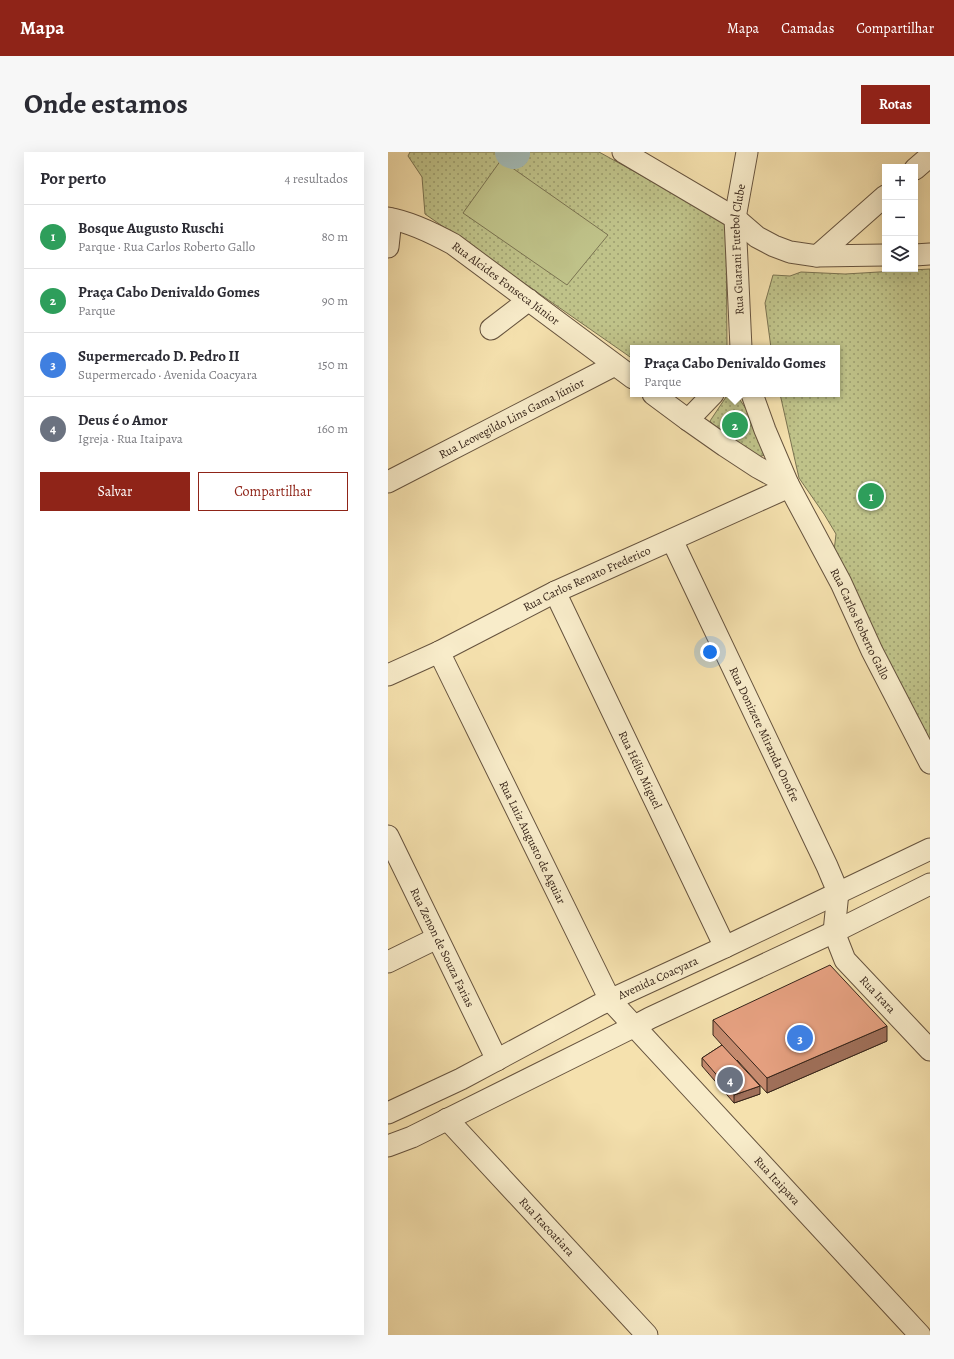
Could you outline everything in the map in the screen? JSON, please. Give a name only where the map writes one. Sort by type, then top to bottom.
[{"type":"street","points":[[623,152],[736,218],[757,237],[774,246],[790,252],[818,256],[882,255]]},
{"type":"street","name":"Rua Guarani Futebol Clube","points":[[741,345],[736,218],[747,152]]},
{"type":"street","points":[[918,166],[930,156]]},
{"type":"street","points":[[818,256],[882,199]]},
{"type":"street","points":[[388,247],[390,218]]},
{"type":"street","name":"Rua Alcides Fonseca Júnior","points":[[390,218],[434,233],[453,244],[615,364]]},
{"type":"street","points":[[918,255],[930,254]]},
{"type":"street","points":[[491,329],[530,300]]},
{"type":"street","points":[[615,364],[630,376]]},
{"type":"street","name":"Rua Leovegildo Lins Gama Júnior","points":[[388,482],[615,364]]},
{"type":"street","points":[[657,397],[757,467],[788,485]]},
{"type":"street","points":[[688,420],[710,397]]},
{"type":"street","points":[[753,397],[788,485]]},
{"type":"street","name":"Rua Carlos Renato Frederico","points":[[388,675],[440,652],[555,592],[672,540],[788,485]]},
{"type":"street","name":"Rua Carlos Roberto Gallo","points":[[788,485],[841,583],[872,651],[930,763]]},
{"type":"street","name":"Rua Donizete Miranda Onofre","points":[[672,540],[838,892],[834,932]]},
{"type":"street","name":"Rua Hélio Miguel","points":[[555,592],[725,947]]},
{"type":"street","name":"Rua Luiz Augusto de Aguiar","points":[[440,652],[610,1000],[635,1026]]},
{"type":"street","name":"Rua Zenon de Souza Farias","points":[[388,836],[497,1060]]},
{"type":"street","name":"Avenida Coacyara","points":[[388,1114],[497,1060],[610,1000],[725,947],[930,848]]},
{"type":"street","points":[[388,1146],[412,1136],[650,1018],[834,932],[930,884]]},
{"type":"street","name":"Rua Irara","points":[[834,932],[845,960],[930,1050]]},
{"type":"street","points":[[388,962],[437,938]]},
{"type":"street","name":"Rua Itaipava","points":[[635,1026],[920,1335]]},
{"type":"street","name":"Rua Itacoatiara","points":[[447,1119],[647,1335]]},
{"type":"green space","points":[[410,152],[599,152],[726,222],[727,345],[630,345],[630,357],[425,214],[422,177],[408,156]]},
{"type":"green space","points":[[501,160],[608,235],[567,285],[463,213]]},
{"type":"green space","points":[[930,269],[930,749],[833,560],[836,534],[799,478],[781,397],[840,397],[840,345],[771,345],[765,303],[773,275],[790,276],[801,272],[845,274],[918,272],[918,270]]},
{"type":"green space","points":[[726,397],[738,397],[760,430],[765,455],[754,458],[726,440],[710,421]]},
{"type":"building","points":[[830,965],[887,1026],[767,1078],[713,1020]]},
{"type":"building","points":[[722,1045],[760,1086],[734,1095],[702,1058]]},
{"type":"place","name":"Praça Cabo Denivaldo Gomes","points":[[735,425]]},
{"type":"place","name":"Bosque Augusto Ruschi","points":[[871,496]]},
{"type":"place","name":"Supermercado D. Pedro II","points":[[800,1038]]},
{"type":"place","name":"Deus é o Amor","points":[[730,1080]]}]
